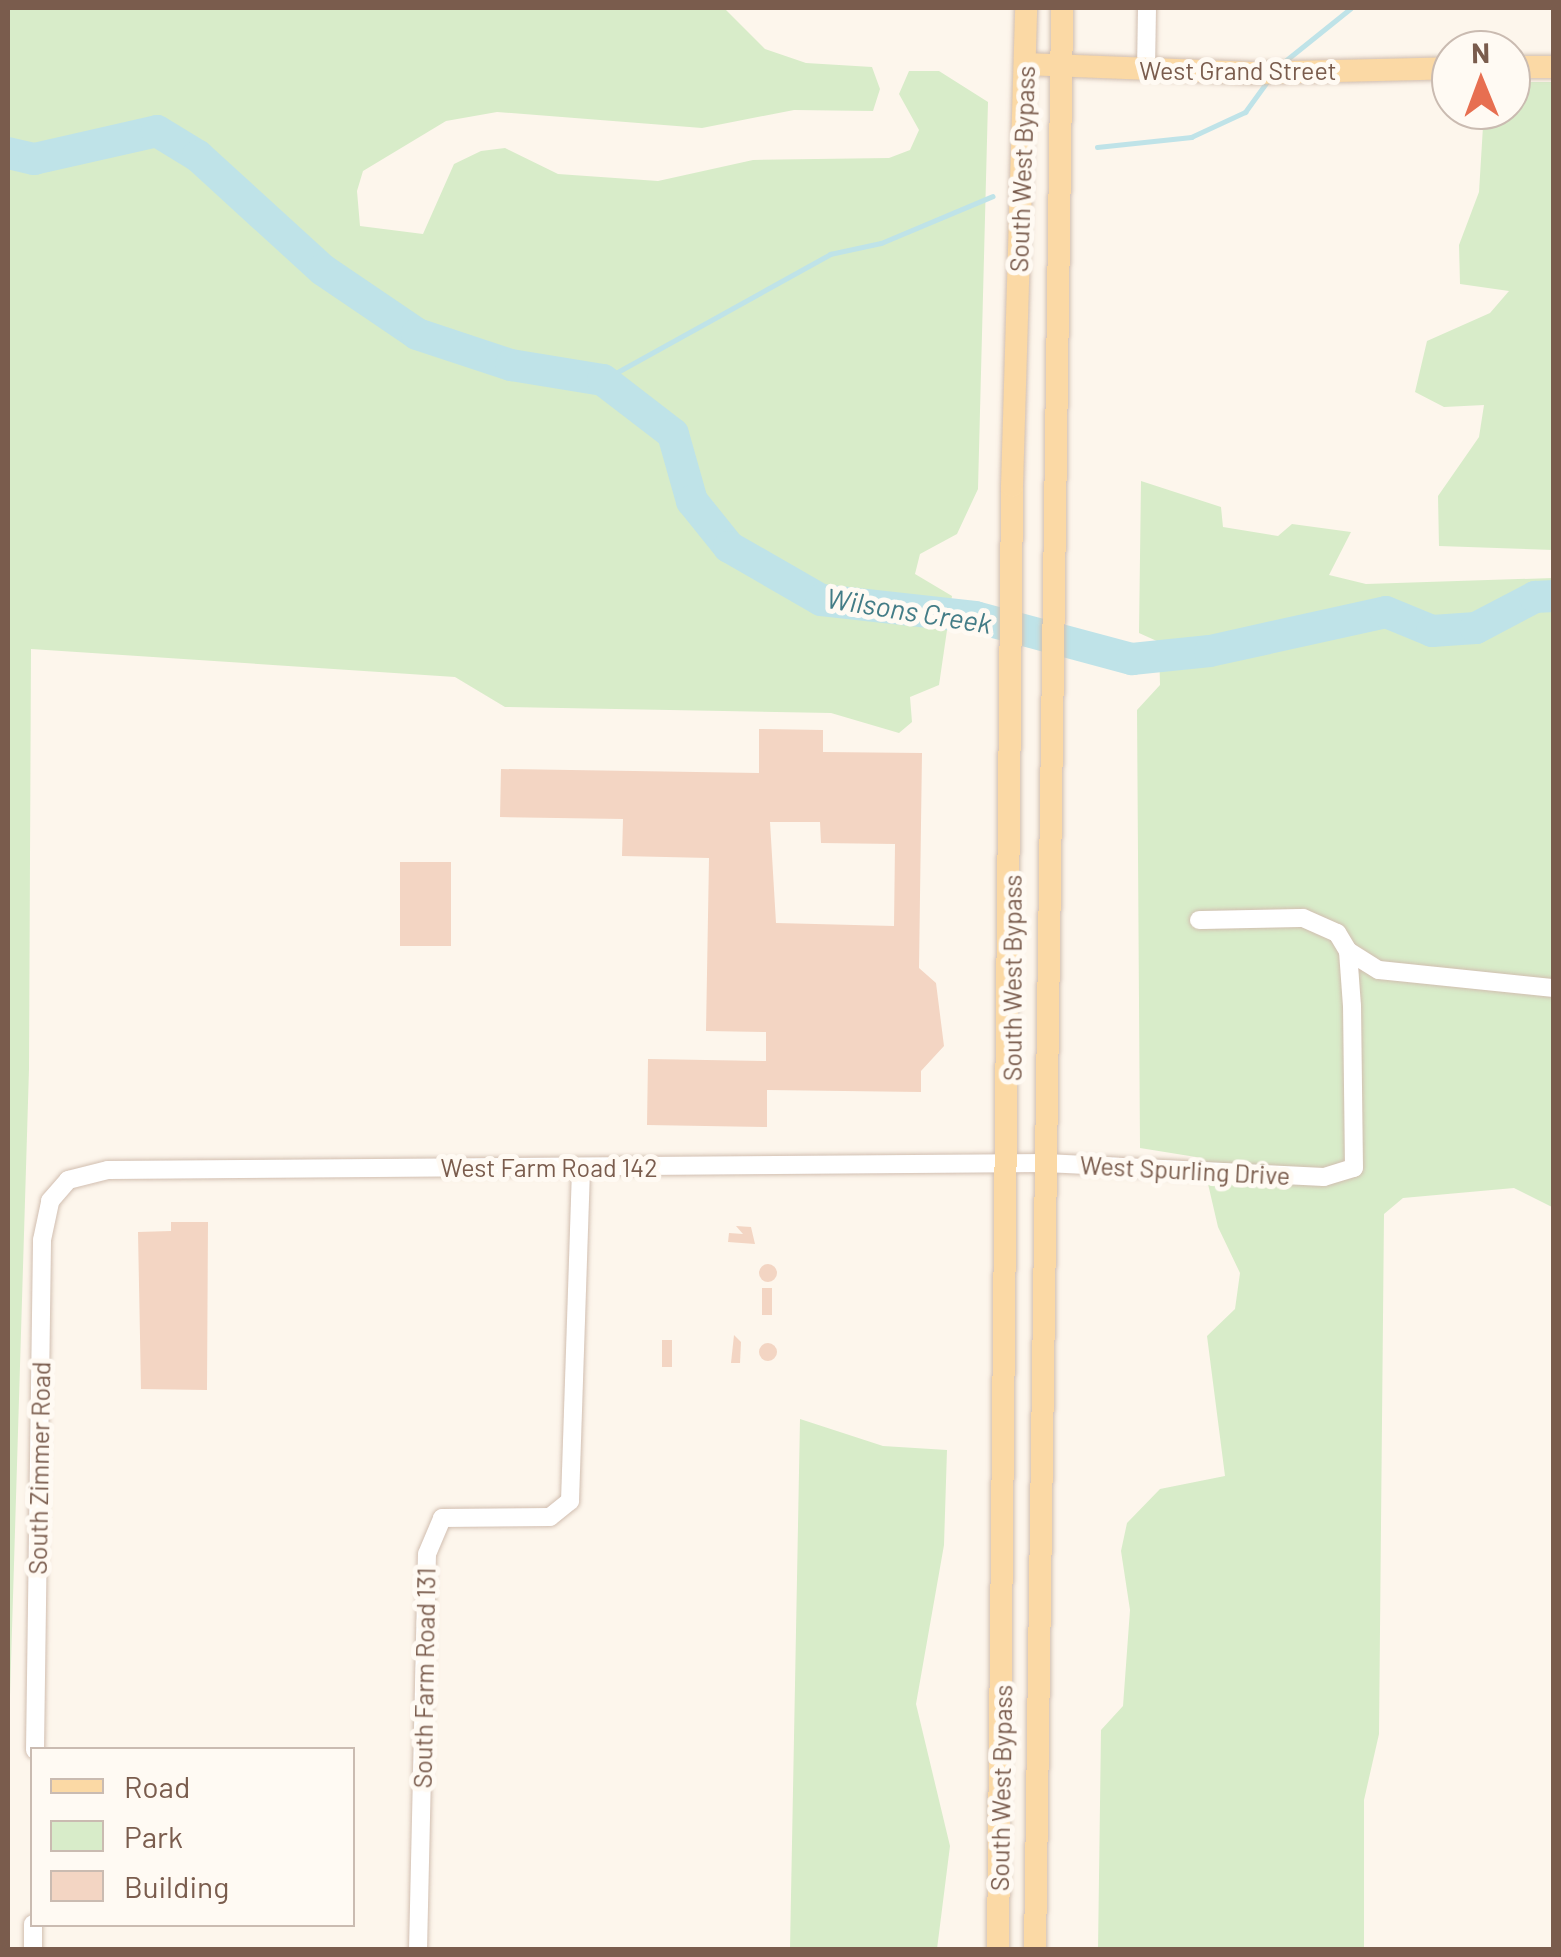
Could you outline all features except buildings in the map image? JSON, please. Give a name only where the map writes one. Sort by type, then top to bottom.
[{"type":"main road","name":"South West Bypass","points":[[998,1950],[1011,1164],[1012,486],[1026,8]]},
{"type":"main road","name":"South West Bypass","points":[[1035,1950],[1056,705],[1062,8]]},
{"type":"main road","name":"West Grand Street","points":[[1025,64],[1252,73],[1431,69]]},
{"type":"street","points":[[1146,71],[1148,8]]},
{"type":"street","points":[[1199,920],[1302,918],[1337,933],[1348,952],[1379,970],[1554,988]]},
{"type":"street","name":"West Spurling Drive","points":[[1046,1163],[1324,1177],[1354,1168],[1348,952]]},
{"type":"street","name":"West Farm Road 142","points":[[57,1189],[80,1174],[108,1170],[1046,1163]]},
{"type":"street","name":"South Farm Road 131","points":[[418,1950],[427,1554],[442,1518],[550,1517],[570,1501],[581,1167]]},
{"type":"street","name":"South Zimmer Road","points":[[36,1747],[42,1240],[57,1189]]},
{"type":"green space","points":[[8,8],[724,8],[765,49],[806,63],[872,67],[880,89],[873,111],[794,110],[702,128],[497,112],[446,121],[363,171],[357,191],[360,226],[423,234],[454,164],[481,151],[505,148],[558,174],[658,181],[753,160],[889,158],[910,150],[919,130],[899,94],[909,71],[939,71],[988,102],[978,489],[957,534],[920,554],[915,574],[952,596],[939,685],[910,697],[912,722],[899,733],[831,713],[505,707],[455,677],[31,649],[29,1069],[8,1762]]},
{"type":"green space","points":[[1531,82],[1553,82],[1553,550],[1439,546],[1438,496],[1479,437],[1484,405],[1444,407],[1415,392],[1427,341],[1490,313],[1509,291],[1460,284],[1459,245],[1479,192],[1483,130],[1531,130]]},
{"type":"green space","points":[[1141,481],[1221,507],[1223,527],[1278,536],[1292,524],[1351,532],[1329,575],[1366,584],[1553,578],[1554,1208],[1514,1188],[1403,1198],[1384,1214],[1379,1734],[1364,1800],[1364,1949],[1098,1950],[1101,1730],[1123,1706],[1130,1610],[1121,1551],[1127,1523],[1160,1489],[1225,1476],[1207,1336],[1235,1309],[1240,1273],[1218,1227],[1202,1158],[1140,1148],[1137,710],[1160,685],[1159,642],[1139,633]]},
{"type":"green space","points":[[800,1419],[883,1446],[947,1450],[944,1545],[916,1704],[950,1846],[937,1949],[790,1949]]},
{"type":"waterway","points":[[1280,65],[1351,8]]},
{"type":"waterway","points":[[1097,147],[1191,137],[1245,112],[1267,82]]},
{"type":"waterway","name":"Wilsons Creek","points":[[8,153],[34,159],[157,131],[198,156],[323,270],[417,334],[511,365],[603,380],[673,434],[692,501],[729,547],[821,600],[975,617],[1132,659],[1210,651],[1386,612],[1432,631],[1476,628],[1535,597],[1554,596]]},
{"type":"waterway","points":[[603,380],[830,254],[881,243],[993,196]]}]
